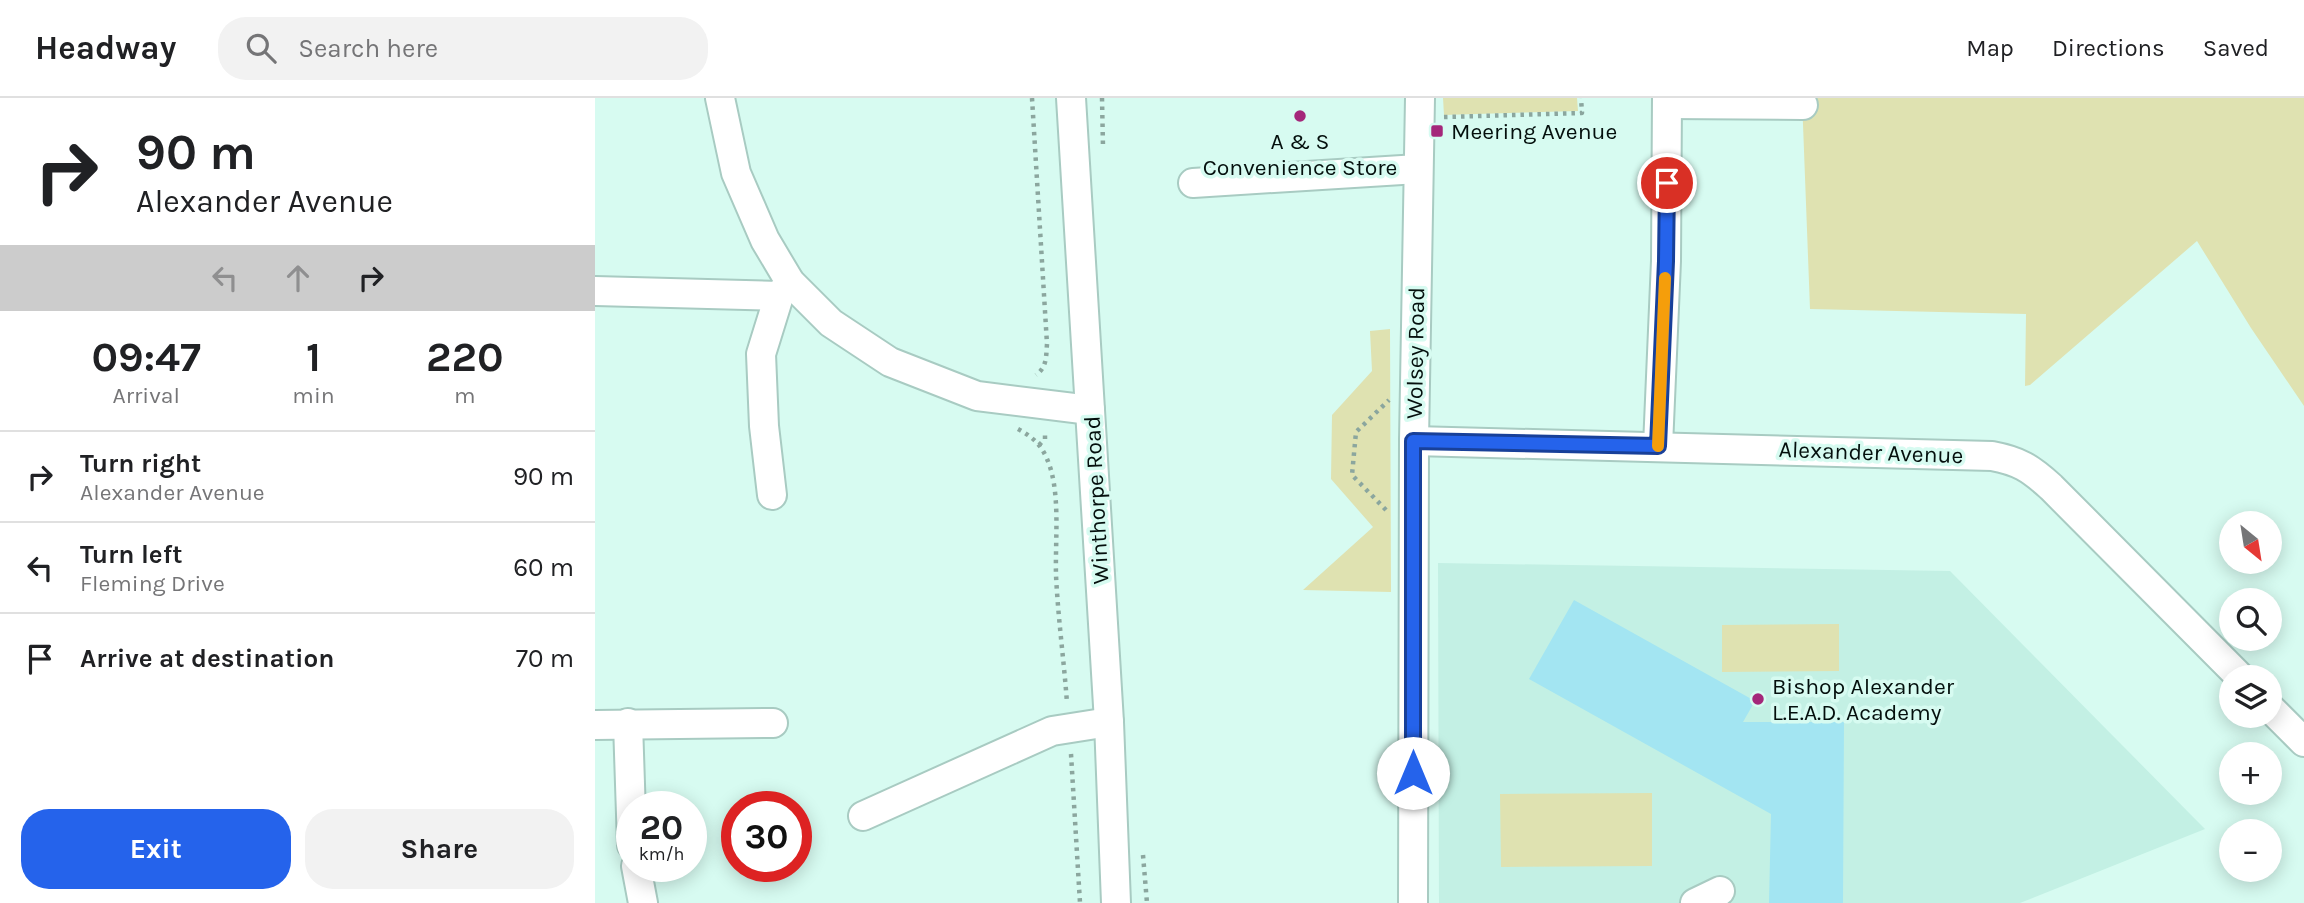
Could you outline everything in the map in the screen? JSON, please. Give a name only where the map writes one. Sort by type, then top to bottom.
[{"type":"street","points":[[720,98],[736,173],[785,289],[890,362],[977,396],[1090,410]]},
{"type":"street","name":"Winthorpe Road","points":[[1071,98],[1109,722],[1116,903]]},
{"type":"street","points":[[1658,446],[1666,261],[1667,101],[1803,105]]},
{"type":"street","name":"Wolsey Road","points":[[1413,903],[1413,441],[1420,108]]},
{"type":"street","points":[[1193,183],[1418,169]]},
{"type":"street","points":[[595,291],[785,289]]},
{"type":"street","points":[[772,495],[764,426],[761,354],[785,289]]},
{"type":"street","name":"Alexander Avenue","points":[[1413,441],[1992,456],[2014,460],[2032,470],[2050,487],[2227,665]]},
{"type":"street","points":[[2282,720],[2304,742]]},
{"type":"street","points":[[863,816],[1052,731],[1109,722]]},
{"type":"street","points":[[628,723],[630,791]]},
{"type":"street","points":[[595,724],[773,723]]},
{"type":"street","points":[[639,882],[643,903]]},
{"type":"path","points":[[1027,376],[1041,372],[1046,363],[1047,344],[1032,98]]},
{"type":"path","points":[[1420,108],[1582,113],[1581,98]]},
{"type":"path","points":[[1036,375],[1046,405],[1045,439],[1039,445]]},
{"type":"path","points":[[1413,538],[1352,475],[1356,432],[1415,375]]},
{"type":"path","points":[[1015,428],[1033,438],[1039,445],[1047,457],[1054,479],[1056,578],[1080,903]]},
{"type":"shaded area","points":[[1443,98],[1577,98],[1578,111],[1444,115]]},
{"type":"shaded area","points":[[1802,98],[2304,98],[2304,406],[2197,241],[2030,385],[2025,386],[2026,314],[1810,309]]},
{"type":"shaded area","points":[[1390,329],[1391,592],[1303,590],[1373,527],[1331,479],[1332,415],[1372,371],[1370,331]]},
{"type":"shaded area","name":"Bishop Alexander L.E.A.D. Academy","points":[[1438,563],[1950,571],[2205,829],[2020,903],[1439,903]]},
{"type":"shaded area","points":[[1839,624],[1839,671],[1722,672],[1722,625]]},
{"type":"shaded area","points":[[1652,793],[1652,866],[1501,867],[1500,794]]},
{"type":"building","points":[[1574,600],[1755,701],[1743,722],[1844,722],[1843,903],[1769,903],[1771,814],[1529,679]]},
{"type":"slow traffic","points":[[1658,446],[1665,278]]},
{"type":"place","name":"A & S Convenience Store","points":[[1300,116]]},
{"type":"place","name":"Meering Avenue","points":[[1437,131]]},
{"type":"place","name":"Bishop Alexander L.E.A.D. Academy","points":[[1758,699]]},
{"type":"route","points":[[1413,773],[1413,441],[1658,446],[1667,183]]}]
